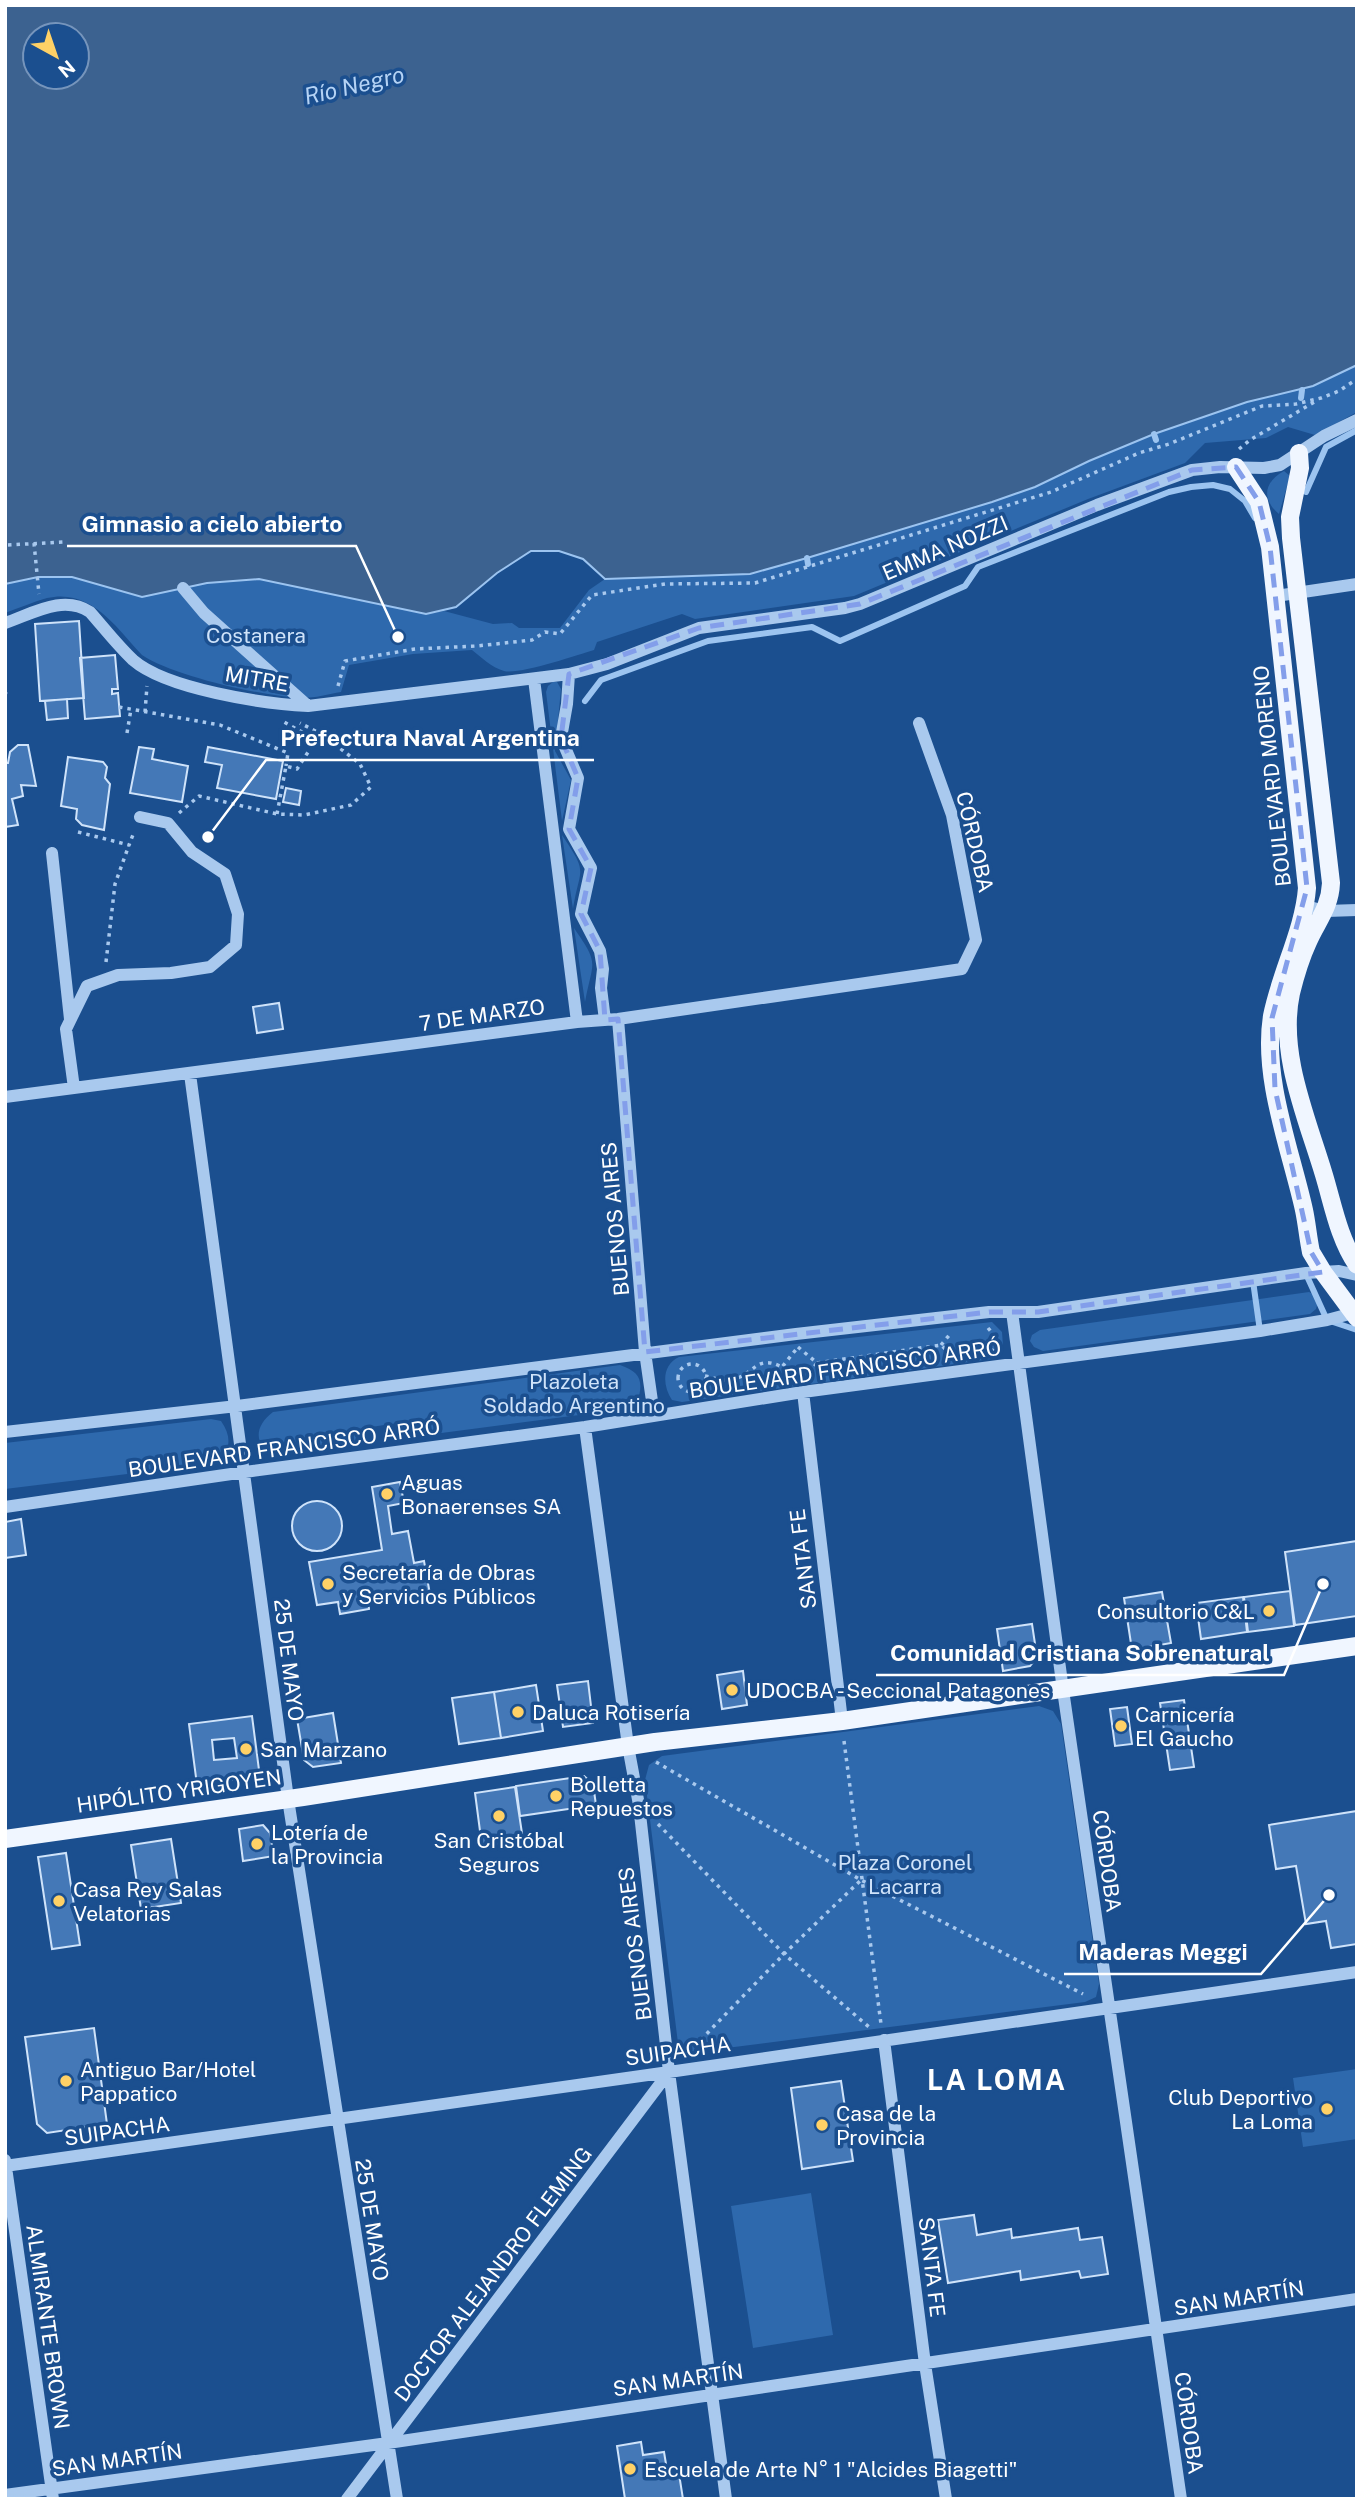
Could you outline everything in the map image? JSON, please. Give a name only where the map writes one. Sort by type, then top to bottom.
[{"type":"main road","points":[[1298,453],[1300,468],[1290,517],[1331,883],[1326,911],[1308,941],[1292,989],[1288,1012],[1289,1041],[1298,1089],[1338,1223],[1357,1265]]},
{"type":"main road","name":"BOULEVARD MORENO","points":[[1236,467],[1259,502],[1270,547],[1307,888],[1305,906],[1272,1018],[1271,1048],[1282,1125],[1311,1252],[1356,1315]]},
{"type":"main road","name":"HIPÓLITO YRIGOYEN","points":[[5,1839],[288,1799],[628,1746],[842,1721],[1357,1646]]},
{"type":"street","name":"EMMA NOZZI","points":[[534,679],[569,674],[607,664],[699,628],[860,604],[1085,510],[1192,470],[1280,465],[1357,419]]},
{"type":"street","points":[[1276,596],[1357,584]]},
{"type":"street","points":[[183,589],[204,613],[308,706]]},
{"type":"street","name":"MITRE","points":[[5,623],[52,606],[72,604],[90,612],[134,661],[151,671],[198,688],[262,701],[308,706],[534,679]]},
{"type":"street","name":"BUENOS AIRES","points":[[569,674],[561,738],[578,778],[569,828],[591,868],[581,914],[600,951],[611,1019],[645,1352],[654,1415]]},
{"type":"street","points":[[534,679],[577,1022]]},
{"type":"street","name":"CÓRDOBA","points":[[919,723],[952,815],[976,940],[962,969]]},
{"type":"street","points":[[74,1088],[66,1029],[87,986],[118,975],[210,967],[236,945],[238,914],[225,874],[192,852],[168,823],[140,817]]},
{"type":"street","points":[[52,853],[71,1019]]},
{"type":"street","points":[[1305,906],[1326,911],[1357,910]]},
{"type":"street","name":"7 DE MARZO","points":[[5,1097],[611,1019],[962,969]]},
{"type":"street","name":"25 DE MAYO","points":[[190,1074],[246,1472],[288,1799],[397,2499]]},
{"type":"street","name":"BOULEVARD FRANCISCO ARRÓ","points":[[5,1432],[237,1406],[645,1352],[989,1312],[1038,1312],[1323,1272],[1339,1271],[1357,1275]]},
{"type":"street","name":"CÓRDOBA","points":[[1012,1312],[1063,1690],[1181,2499]]},
{"type":"street","name":"BOULEVARD FRANCISCO ARRÓ","points":[[5,1507],[585,1427],[803,1392],[1260,1331],[1356,1315]]},
{"type":"street","name":"SANTA FE","points":[[803,1392],[842,1721]]},
{"type":"street","name":"BUENOS AIRES","points":[[585,1427],[628,1746],[639,1805],[669,2072],[726,2499]]},
{"type":"street","name":"SUIPACHA","points":[[6,2166],[1357,1972]]},
{"type":"street","name":"SANTA FE","points":[[884,2040],[925,2364],[946,2499]]},
{"type":"street","name":"DOCTOR ALEJANDRO FLEMING","points":[[346,2499],[669,2072]]},
{"type":"street","name":"ALMIRANTE BROWN","points":[[5,2160],[52,2494]]},
{"type":"street","name":"SAN MARTÍN","points":[[5,2495],[52,2494],[1357,2299]]},
{"type":"path","points":[[327,690],[338,688],[345,662],[415,649],[532,640],[545,632],[560,634],[592,595],[665,584],[755,583],[1051,492],[1139,453],[1169,444],[1262,406],[1296,404],[1321,398],[1339,391],[1357,379]]},
{"type":"path","points":[[1250,440],[1321,398]]},
{"type":"path","points":[[8,545],[64,541]]},
{"type":"path","points":[[34,544],[40,597],[49,594]]},
{"type":"path","points":[[145,712],[148,687]]},
{"type":"path","points":[[119,707],[220,725],[288,753],[277,814]]},
{"type":"path","points":[[127,733],[131,709]]},
{"type":"path","points":[[168,823],[199,796],[277,814],[304,815],[351,805],[371,787],[360,764],[323,736],[292,718]]},
{"type":"path","points":[[282,721],[316,740],[297,769],[286,766]]},
{"type":"path","points":[[106,979],[106,951],[115,884],[140,817]]},
{"type":"path","points":[[78,832],[130,845]]},
{"type":"path","points":[[986,1326],[998,1340],[990,1354]]},
{"type":"path","points":[[705,1376],[704,1384],[694,1392],[681,1388],[678,1380],[680,1371],[687,1365],[700,1367],[705,1376],[727,1381],[739,1378],[753,1367],[767,1362],[782,1367],[801,1383],[817,1363],[941,1345],[953,1331]]},
{"type":"path","points":[[941,1345],[956,1359]]},
{"type":"path","points":[[782,1367],[798,1347],[817,1363]]},
{"type":"path","points":[[842,1721],[884,2040]]},
{"type":"path","points":[[628,1746],[861,1880],[1110,2008]]},
{"type":"path","points":[[639,1805],[785,1954],[884,2040]]},
{"type":"path","points":[[669,2072],[861,1880]]},
{"type":"highlighted area","points":[[1236,467],[1259,502],[1270,547],[1307,888],[1272,1018],[1275,1089],[1311,1252],[1323,1272],[1038,1312],[989,1312],[645,1352],[618,1019],[605,1020],[600,951],[581,914],[591,868],[569,829],[578,778],[561,738],[569,674],[699,628],[860,604],[1192,470]]},
{"type":"green space","name":"Costanera","points":[[1357,365],[1357,412],[1315,435],[1288,427],[1266,438],[1205,443],[1185,463],[1088,499],[854,596],[695,619],[682,614],[597,642],[594,650],[522,670],[499,669],[472,650],[413,654],[349,665],[341,692],[308,698],[286,697],[197,678],[156,663],[142,655],[101,612],[77,599],[63,596],[47,598],[5,613],[5,584],[38,577],[72,577],[142,597],[207,583],[259,579],[426,614],[444,611],[493,624],[512,623],[519,628],[560,628],[589,590],[605,579],[750,574],[807,558],[1035,487],[1154,434],[1247,402],[1313,386]]},
{"type":"green space","points":[[1284,471],[1290,476],[1279,514],[1269,503],[1267,491],[1272,480]]},
{"type":"green space","points":[[553,682],[557,682],[561,689],[555,751],[571,780],[562,821],[546,692]]},
{"type":"green space","points":[[562,835],[576,857],[580,871],[573,909]]},
{"type":"green space","points":[[574,928],[588,950],[592,963],[585,1002]]},
{"type":"green space","points":[[1309,1292],[1315,1295],[1318,1302],[1316,1309],[1310,1314],[1043,1351],[1034,1347],[1030,1341],[1032,1335],[1040,1330]]},
{"type":"green space","points":[[992,1322],[1002,1332],[1003,1346],[991,1359],[682,1402],[672,1400],[666,1388],[665,1376],[669,1365],[679,1357]]},
{"type":"green space","name":"Plazoleta Soldado Argentino","points":[[620,1365],[632,1371],[640,1384],[637,1403],[625,1409],[411,1437],[404,1422],[358,1429],[355,1445],[279,1455],[270,1452],[260,1442],[259,1430],[273,1412]]},
{"type":"green space","points":[[211,1419],[221,1421],[228,1438],[225,1453],[217,1463],[5,1489],[5,1443]]},
{"type":"green space","name":"Plaza Coronel Lacarra","points":[[1039,1706],[1053,1711],[1061,1724],[1099,1984],[1096,1997],[1085,2002],[695,2052],[684,2050],[678,2043],[645,1780],[649,1765],[662,1756]]},
{"type":"green space","name":"Club Deportivo La Loma","points":[[1357,2069],[1357,2139],[1303,2147],[1293,2078]]},
{"type":"green space","points":[[811,2193],[833,2335],[753,2348],[731,2206]]},
{"type":"water","name":"Río Negro","points":[[5,5],[1357,5],[1357,365],[1313,386],[1247,402],[1154,434],[1035,487],[992,502],[750,574],[605,579],[583,559],[559,551],[531,551],[497,573],[456,607],[426,614],[259,579],[207,583],[142,597],[72,577],[38,577],[5,584]]},
{"type":"building","points":[[79,621],[84,698],[40,701],[35,624]]},
{"type":"building","points":[[115,655],[118,689],[112,689],[112,694],[118,693],[120,716],[85,719],[80,658]]},
{"type":"building","points":[[67,699],[68,718],[47,720],[45,701]]},
{"type":"building","points":[[18,745],[28,745],[36,786],[21,785],[23,796],[12,799],[18,825],[5,827],[5,763],[8,763],[10,752]]},
{"type":"building","points":[[139,747],[154,749],[152,759],[188,766],[182,802],[130,793]]},
{"type":"building","points":[[208,747],[283,761],[276,799],[217,788],[222,765],[205,762]]},
{"type":"building","points":[[68,757],[103,762],[107,767],[105,778],[110,784],[104,830],[82,825],[76,819],[77,809],[61,806]]},
{"type":"building","points":[[286,788],[301,791],[299,805],[283,802]]},
{"type":"building","points":[[279,1003],[283,1029],[257,1033],[253,1007]]},
{"type":"building","points":[[400,1482],[404,1503],[388,1506],[392,1534],[408,1531],[414,1563],[424,1561],[431,1600],[400,1605],[398,1595],[368,1600],[369,1609],[340,1614],[338,1602],[317,1605],[309,1562],[382,1550],[372,1487]]},
{"type":"building","points":[[317,1501],[334,1509],[342,1526],[334,1543],[317,1551],[300,1543],[292,1526],[300,1509]]},
{"type":"building","points":[[21,1519],[26,1555],[5,1558],[5,1522]]},
{"type":"building","points":[[1357,1541],[1357,1616],[1295,1625],[1285,1552]]},
{"type":"building","name":"Consultorio C&L","points":[[1290,1591],[1294,1626],[1248,1632],[1244,1597]]},
{"type":"building","points":[[1162,1592],[1171,1643],[1132,1650],[1124,1598]]},
{"type":"building","points":[[1243,1597],[1247,1632],[1201,1639],[1196,1603]]},
{"type":"building","points":[[1032,1624],[1037,1657],[1030,1666],[1003,1671],[997,1629]]},
{"type":"building","name":"UDOCBA - Seccional Patagones","points":[[743,1671],[747,1705],[722,1709],[717,1675]]},
{"type":"building","points":[[588,1681],[593,1723],[563,1727],[557,1685]]},
{"type":"building","name":"Daluca Rotisería","points":[[536,1685],[543,1731],[501,1738],[494,1692]]},
{"type":"building","points":[[494,1692],[501,1738],[459,1744],[452,1698]]},
{"type":"building","points":[[1184,1700],[1194,1767],[1170,1770],[1160,1703]]},
{"type":"building","name":"Carnicería El Gaucho","points":[[1127,1707],[1132,1744],[1115,1746],[1110,1709]]},
{"type":"building","points":[[333,1713],[341,1763],[313,1767],[304,1760],[297,1719]]},
{"type":"building","name":"San Marzano","points":[[252,1716],[259,1770],[253,1777],[197,1785],[189,1724]],"holes":[[[234,1738],[237,1758],[214,1760],[212,1740]]]},
{"type":"building","name":"Bolletta Repuestos","points":[[584,1776],[593,1784],[596,1805],[520,1816],[516,1786]]},
{"type":"building","name":"San Cristóbal Seguros","points":[[515,1787],[523,1840],[482,1846],[475,1793]]},
{"type":"building","points":[[1357,1811],[1357,1944],[1331,1948],[1326,1921],[1306,1924],[1296,1866],[1276,1869],[1269,1825]]},
{"type":"building","name":"Lotería de la Provincia","points":[[263,1825],[270,1833],[274,1856],[243,1861],[239,1829]]},
{"type":"building","points":[[171,1839],[181,1903],[141,1909],[131,1845]]},
{"type":"building","name":"Casa Rey Salas Velatorias","points":[[66,1853],[80,1945],[52,1949],[38,1857]]},
{"type":"building","name":"Antiguo Bar/Hotel Pappatico","points":[[94,2028],[107,2124],[47,2133],[37,2124],[25,2037]]},
{"type":"building","name":"Casa de la Provincia","points":[[841,2081],[853,2161],[802,2169],[791,2088]]},
{"type":"building","points":[[974,2215],[977,2235],[1011,2229],[1012,2238],[1078,2228],[1080,2240],[1102,2237],[1108,2274],[1081,2278],[1079,2271],[1021,2280],[1020,2271],[948,2283],[938,2220]]},
{"type":"building","name":"Escuela de Arte N° 1 \"Alcides Biagetti\"","points":[[641,2442],[643,2455],[664,2452],[668,2476],[679,2474],[683,2499],[625,2499],[617,2446]]},
{"type":"waterway","points":[[1301,398],[1302,390]]},
{"type":"waterway","points":[[1306,492],[1326,447],[1357,430]]},
{"type":"waterway","points":[[1154,434],[1156,440]]},
{"type":"waterway","points":[[585,701],[601,680],[708,641],[812,627],[840,641],[965,586],[978,567],[1169,492],[1213,485],[1230,489],[1245,501],[1255,518]]},
{"type":"waterway","points":[[807,558],[808,564]]},
{"type":"waterway","points":[[1306,1274],[1327,1320],[1357,1330]]},
{"type":"waterway","points":[[1253,1281],[1260,1331]]},
{"type":"place","name":"Gimnasio a cielo abierto","points":[[398,637]]},
{"type":"place","name":"Prefectura Naval Argentina","points":[[208,837]]},
{"type":"place","name":"Aguas Bonaerenses SA","points":[[387,1494]]},
{"type":"place","name":"Secretaría de Obras y Servicios Públicos","points":[[328,1584]]},
{"type":"place","name":"Comunidad Cristiana Sobrenatural","points":[[1323,1584]]},
{"type":"place","name":"Consultorio C&L","points":[[1269,1611]]},
{"type":"place","name":"UDOCBA - Seccional Patagones","points":[[732,1690]]},
{"type":"place","name":"Daluca Rotisería","points":[[518,1712]]},
{"type":"place","name":"Carnicería El Gaucho","points":[[1121,1726]]},
{"type":"place","name":"San Marzano","points":[[246,1749]]},
{"type":"place","name":"Bolletta Repuestos","points":[[556,1796]]},
{"type":"place","name":"San Cristóbal Seguros","points":[[499,1816]]},
{"type":"place","name":"Lotería de la Provincia","points":[[257,1844]]},
{"type":"place","name":"Maderas Meggi","points":[[1329,1895]]},
{"type":"place","name":"Casa Rey Salas Velatorias","points":[[59,1901]]},
{"type":"place","name":"Antiguo Bar/Hotel Pappatico","points":[[66,2081]]},
{"type":"place","name":"Club Deportivo La Loma","points":[[1327,2109]]},
{"type":"place","name":"Casa de la Provincia","points":[[822,2125]]},
{"type":"place","name":"Escuela de Arte N° 1 \"Alcides Biagetti\"","points":[[630,2469]]},
{"type":"district","name":"LA LOMA","points":[[997,2079]]}]
